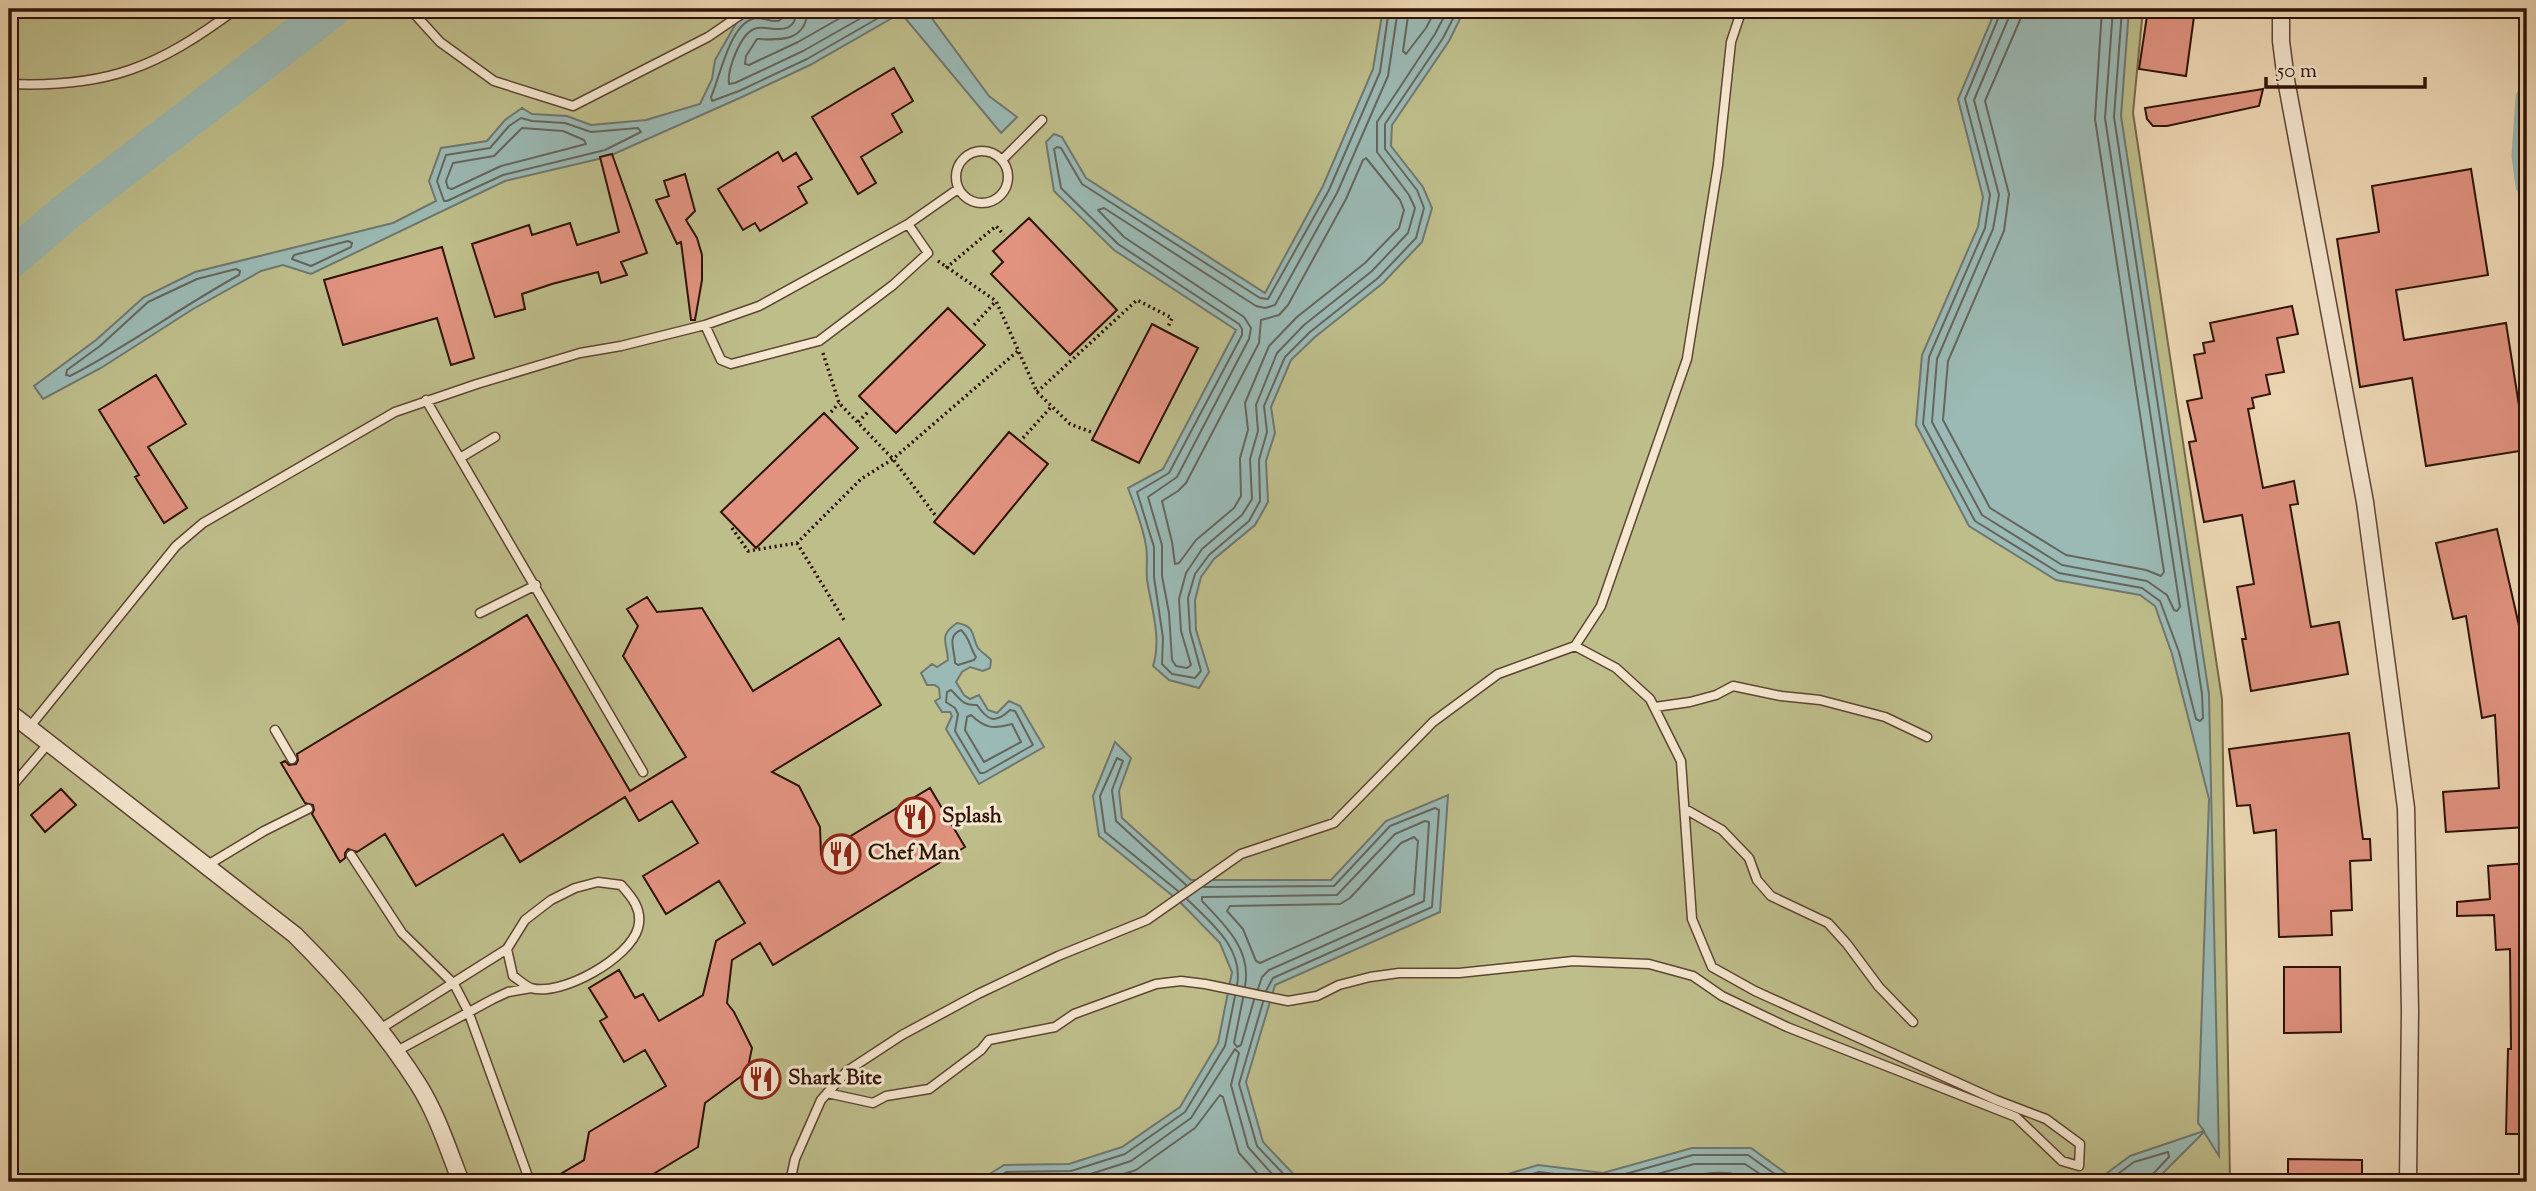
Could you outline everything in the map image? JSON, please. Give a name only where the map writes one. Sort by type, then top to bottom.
[{"type":"street","points":[[2281,9],[2281,41],[2286,80],[2365,502],[2406,808],[2410,1011],[2408,1182]]},
{"type":"street","points":[[9,712],[295,935],[331,971],[380,1029],[419,1085],[437,1120],[461,1182]]},
{"type":"lane","points":[[9,84],[84,82],[131,70],[159,59],[206,31],[236,9]]},
{"type":"lane","points":[[410,9],[440,42],[494,81],[573,106],[708,37],[749,9]]},
{"type":"lane","points":[[790,1182],[795,1159],[821,1100],[846,1070],[902,1035],[978,994],[1058,956],[1147,920],[1241,853],[1334,822],[1433,722],[1498,674],[1575,646],[1601,606],[1687,359],[1718,166],[1731,42],[1742,9]]},
{"type":"lane","points":[[1002,160],[1042,120]]},
{"type":"lane","points":[[980,150],[990,152],[1002,160],[1008,176],[1002,195],[984,204],[964,197],[955,179],[961,160],[980,150]]},
{"type":"lane","points":[[28,729],[176,546],[203,523],[381,419],[426,400],[580,353],[621,346],[705,325],[759,306],[908,224],[958,189]]},
{"type":"lane","points":[[705,325],[721,360],[731,364],[819,341],[894,285],[928,253],[908,224]]},
{"type":"lane","points":[[426,400],[643,772]]},
{"type":"lane","points":[[460,458],[495,437]]},
{"type":"lane","points":[[480,613],[536,585]]},
{"type":"lane","points":[[827,1094],[873,1103],[886,1096],[929,1089],[981,1050],[989,1040],[1055,1027],[1074,1014],[1156,984],[1181,981],[1205,984],[1288,1001],[1317,996],[1339,985],[1370,977],[1399,973],[1459,972],[1573,961],[1649,964],[1693,976],[1722,996],[1787,1027],[2015,1117],[2062,1161],[2079,1166],[2080,1144],[2046,1119],[1996,1100],[1755,991],[1712,967],[1692,919],[1681,761],[1650,699],[1616,668],[1575,646]]},
{"type":"lane","points":[[1655,708],[1690,702],[1733,687],[1833,703],[1885,717],[1927,737]]},
{"type":"lane","points":[[275,730],[292,759]]},
{"type":"lane","points":[[9,790],[48,744]]},
{"type":"lane","points":[[9,769],[19,778]]},
{"type":"lane","points":[[206,866],[308,808]]},
{"type":"lane","points":[[1685,809],[1722,831],[1749,858],[1757,880],[1772,896],[1828,923],[1879,986],[1913,1022]]},
{"type":"lane","points":[[351,855],[402,933],[454,984],[468,1011],[530,1182]]},
{"type":"lane","points":[[380,1029],[507,949],[525,920],[551,900],[575,888],[598,882],[621,885],[637,904],[639,927],[626,948],[595,971],[563,987],[508,992],[468,1011],[396,1052]]},
{"type":"lane","points":[[507,949],[513,976],[531,988]]},
{"type":"path","points":[[946,268],[996,226],[1004,235]]},
{"type":"path","points":[[928,253],[996,302],[1037,392],[1070,424],[1091,432]]},
{"type":"path","points":[[1037,392],[1137,300],[1172,318],[1168,327]]},
{"type":"path","points":[[974,325],[996,302]]},
{"type":"path","points":[[1092,333],[1097,337]]},
{"type":"path","points":[[819,341],[839,403],[893,459],[935,515]]},
{"type":"path","points":[[732,528],[748,551],[797,543],[860,479],[893,459],[1019,350]]},
{"type":"path","points":[[831,412],[839,403]]},
{"type":"path","points":[[1023,438],[1052,406]]},
{"type":"path","points":[[858,422],[868,412]]},
{"type":"path","points":[[797,543],[844,620]]},
{"type":"green space","points":[[9,9],[2143,9],[2133,113],[2222,699],[2230,1182],[9,1182]]},
{"type":"water","points":[[786,9],[925,9],[989,96],[1017,117],[1001,133],[901,13],[810,65],[607,157],[505,181],[311,274],[283,265],[261,271],[193,309],[101,368],[43,399],[34,386],[96,340],[144,297],[195,272],[393,223],[436,201],[429,181],[441,148],[487,141],[505,120],[522,108],[532,114],[567,116],[591,125],[646,120],[700,104],[712,79],[715,60],[738,20],[754,11],[775,15]]},
{"type":"water","points":[[1383,9],[1465,9],[1449,41],[1392,125],[1391,146],[1423,187],[1432,208],[1422,242],[1383,283],[1315,337],[1291,360],[1271,407],[1275,433],[1266,461],[1268,502],[1255,525],[1214,559],[1201,577],[1195,600],[1196,630],[1209,672],[1199,688],[1169,680],[1153,666],[1156,634],[1147,579],[1146,546],[1128,488],[1163,469],[1236,330],[1114,250],[1054,191],[1046,142],[1054,134],[1062,137],[1086,178],[1265,293],[1323,186],[1373,69]]},
{"type":"water","points":[[1996,9],[2129,9],[2121,116],[2209,694],[2219,1156],[2204,1132],[2154,1182],[2095,1182],[2130,1156],[2204,1131],[2198,1123],[2209,799],[2172,654],[2155,606],[2140,595],[2056,580],[1969,526],[1916,425],[1922,355],[1978,227],[1983,197],[1958,99]]},
{"type":"water","points":[[957,623],[971,629],[978,648],[991,660],[990,668],[983,671],[970,667],[962,672],[956,682],[964,695],[970,699],[979,695],[988,710],[997,713],[1009,701],[1020,706],[1044,747],[979,784],[946,729],[952,716],[950,712],[942,712],[935,701],[940,698],[939,688],[927,685],[921,673],[932,664],[937,667],[948,660],[946,635]]},
{"type":"water","points":[[1115,742],[1131,758],[1119,791],[1122,818],[1191,880],[1331,880],[1386,821],[1448,795],[1440,912],[1275,985],[1246,1082],[1263,1142],[1301,1182],[977,1182],[1004,1165],[1069,1164],[1122,1147],[1180,1107],[1218,1043],[1232,972],[1220,943],[1179,901],[1099,836],[1093,796]]},
{"type":"water","points":[[1692,1148],[1751,1148],[1798,1182],[1482,1182],[1538,1165],[1603,1173]]},
{"type":"building","points":[[2148,9],[2195,9],[2186,76],[2139,69]]},
{"type":"building","points":[[894,68],[913,101],[892,114],[902,132],[861,157],[876,183],[858,194],[812,117]]},
{"type":"building","points":[[2263,89],[2259,106],[2167,126],[2153,126],[2147,119],[2145,108]]},
{"type":"building","points":[[778,152],[783,161],[796,153],[812,179],[798,187],[807,203],[760,231],[755,223],[743,230],[718,189]]},
{"type":"building","points":[[612,154],[647,253],[621,262],[627,275],[601,283],[598,272],[552,284],[522,294],[525,309],[495,317],[472,244],[529,225],[532,235],[570,223],[577,245],[619,232],[600,157]]},
{"type":"building","points":[[2471,169],[2488,275],[2396,290],[2404,340],[2506,323],[2526,450],[2426,466],[2412,378],[2360,387],[2337,239],[2379,232],[2372,186]]},
{"type":"building","points":[[685,174],[695,211],[686,220],[697,238],[702,255],[702,280],[695,320],[691,320],[681,242],[677,244],[656,200],[669,196],[664,181]]},
{"type":"building","points":[[1029,218],[1117,310],[1070,355],[991,274],[1003,262],[993,251]]},
{"type":"building","points":[[442,247],[474,358],[451,365],[437,318],[343,345],[324,280]]},
{"type":"building","points":[[2292,306],[2298,334],[2277,338],[2284,372],[2266,375],[2270,394],[2252,398],[2254,408],[2248,409],[2263,488],[2294,481],[2298,504],[2290,505],[2311,627],[2339,622],[2348,674],[2251,691],[2237,587],[2254,584],[2242,515],[2204,522],[2189,442],[2196,441],[2187,401],[2202,398],[2194,355],[2205,353],[2203,343],[2214,341],[2210,323]]},
{"type":"building","points":[[948,308],[985,345],[896,433],[859,396]]},
{"type":"building","points":[[1152,324],[1198,348],[1139,463],[1092,440]]},
{"type":"building","points":[[156,375],[186,424],[148,447],[187,508],[164,523],[135,477],[139,475],[99,410]]},
{"type":"building","points":[[824,413],[858,448],[756,548],[721,512]]},
{"type":"building","points":[[1009,432],[1048,464],[974,554],[934,522]]},
{"type":"building","points":[[2497,529],[2520,630],[2525,630],[2527,644],[2527,827],[2446,832],[2443,792],[2499,788],[2495,715],[2482,718],[2466,616],[2453,619],[2436,543]]},
{"type":"building","points":[[647,597],[657,612],[702,608],[753,691],[839,638],[881,705],[772,772],[799,786],[820,827],[821,854],[930,788],[965,847],[773,965],[760,943],[732,960],[727,1003],[752,1048],[747,1072],[705,1103],[698,1147],[640,1182],[547,1182],[584,1160],[589,1132],[666,1086],[645,1050],[624,1062],[600,1021],[607,1017],[589,988],[619,970],[635,998],[643,994],[659,1021],[703,995],[716,941],[745,923],[719,881],[666,914],[643,876],[698,843],[672,801],[639,821],[625,797],[520,862],[503,834],[416,886],[385,834],[357,852],[348,849],[345,858],[340,862],[312,814],[313,805],[305,803],[281,763],[285,761],[289,765],[296,764],[297,754],[527,615],[630,791],[686,757],[623,656],[638,626],[627,609]]},
{"type":"building","points":[[2349,733],[2363,839],[2370,839],[2371,860],[2350,861],[2352,910],[2331,911],[2332,935],[2279,937],[2276,830],[2254,833],[2250,805],[2237,806],[2229,749]]},
{"type":"building","points":[[61,789],[76,805],[45,832],[31,815]]},
{"type":"building","points":[[2527,863],[2527,1134],[2506,1134],[2508,1049],[2511,1049],[2510,949],[2496,950],[2494,915],[2457,916],[2457,902],[2490,899],[2488,866]]},
{"type":"building","points":[[2284,967],[2340,967],[2341,1032],[2284,1033]]},
{"type":"building","points":[[2288,1159],[2362,1160],[2362,1177],[2332,1177],[2332,1182],[2288,1182]]},
{"type":"waterway","points":[[9,261],[66,212],[332,9]]},
{"type":"waterway","points":[[2527,98],[2523,156],[2527,185]]},
{"type":"place","name":"Splash","points":[[915,817]]},
{"type":"place","name":"Chef Man","points":[[841,854]]},
{"type":"place","name":"Shark Bite","points":[[761,1079]]}]
